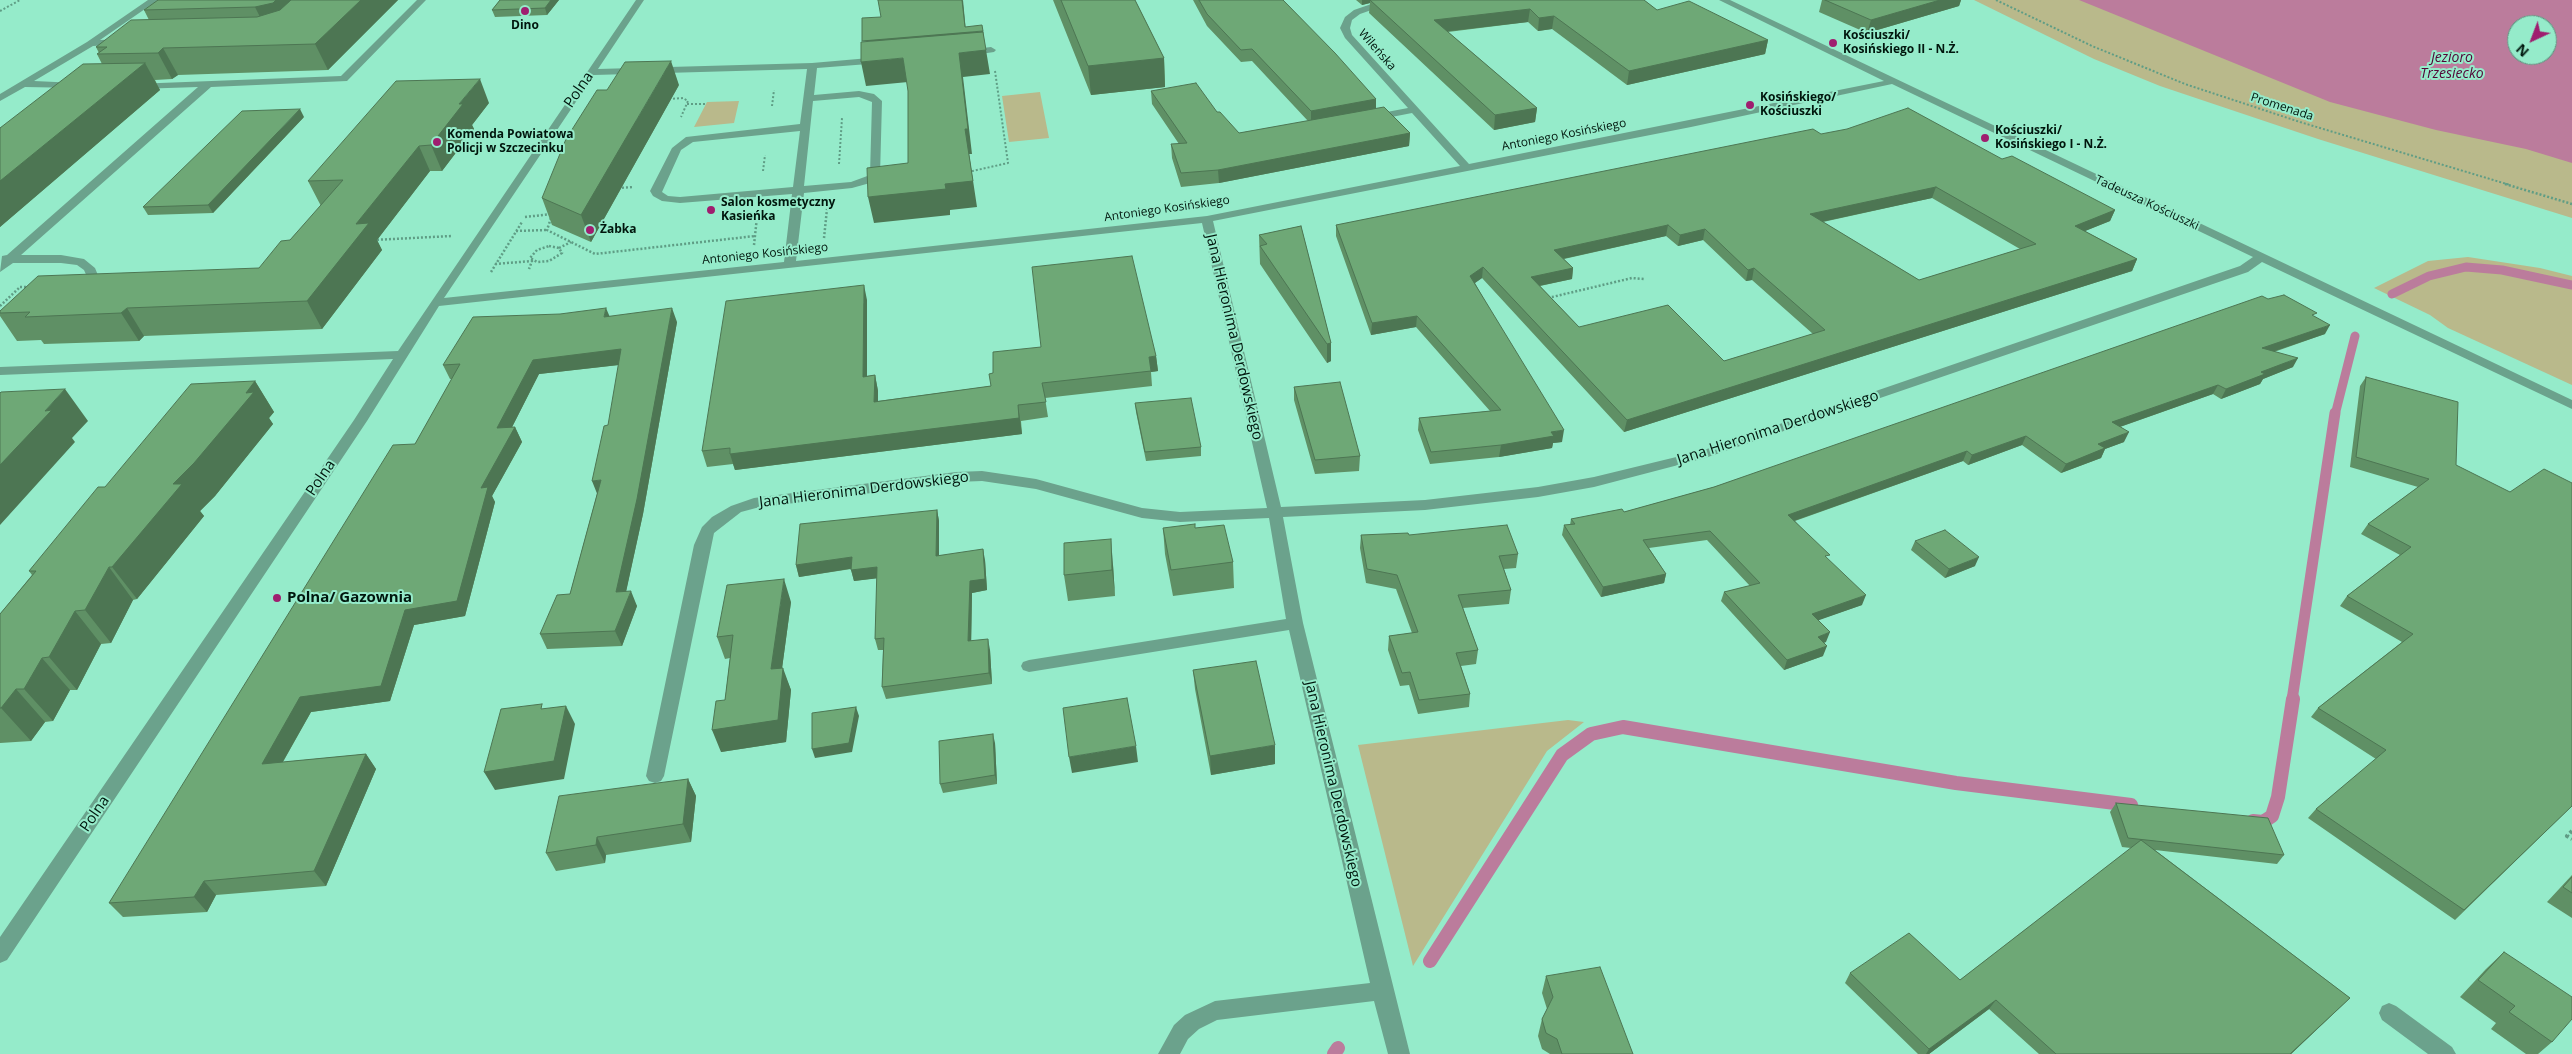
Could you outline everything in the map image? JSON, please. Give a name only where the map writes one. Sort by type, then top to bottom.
[{"type":"street","points":[[0,98],[91,43],[154,0]]},
{"type":"street","points":[[122,86],[344,79],[422,0]]},
{"type":"street","name":"Polna","points":[[0,954],[355,429],[435,303],[640,0]]},
{"type":"street","name":"Wileńska","points":[[1396,0],[1363,9],[1348,19],[1346,28],[1348,36],[1467,168]]},
{"type":"street","name":"Tadeusza Kościuszki","points":[[1723,0],[2572,405]]},
{"type":"street","points":[[91,43],[130,42]]},
{"type":"street","points":[[955,54],[991,50]]},
{"type":"street","points":[[591,72],[812,66],[890,59]]},
{"type":"street","points":[[790,266],[812,66]]},
{"type":"street","name":"Antoniego Kosińskiego","points":[[435,303],[1150,227],[1207,219],[1872,88],[1893,81]]},
{"type":"street","points":[[23,84],[84,87],[68,98]]},
{"type":"street","points":[[0,268],[5,259],[208,84]]},
{"type":"street","points":[[805,127],[704,136],[685,142],[677,148],[656,191],[661,197],[672,200],[859,184],[871,178],[876,173],[877,101],[870,96],[859,94],[808,98]]},
{"type":"street","points":[[1363,120],[1414,110]]},
{"type":"street","name":"Jana Hieronima Derdowskiego","points":[[1207,219],[1275,512],[1295,623],[1382,991],[1399,1054]]},
{"type":"street","name":"Jana Hieronima Derdowskiego","points":[[655,776],[702,545],[707,531],[717,521],[736,509],[754,503],[956,477],[982,476],[1036,484],[1124,510],[1159,516],[1425,505],[1476,500],[1594,482],[1653,469],[1705,454],[2236,271],[2261,257]]},
{"type":"street","points":[[5,259],[80,262],[90,268],[96,285]]},
{"type":"street","points":[[0,371],[401,355]]},
{"type":"street","points":[[1029,666],[1295,623]]},
{"type":"street","points":[[1169,1054],[1181,1032],[1192,1022],[1214,1011],[1382,991]]},
{"type":"street","points":[[2389,1013],[2445,1054]]},
{"type":"path","points":[[13,0],[19,0]]},
{"type":"path","points":[[0,11],[19,0]]},
{"type":"path","name":"Promenada","points":[[1996,0],[2092,46],[2185,84],[2300,122],[2572,204]]},
{"type":"path","points":[[964,172],[983,170],[1008,163],[994,67]]},
{"type":"path","points":[[753,250],[776,82]]},
{"type":"path","points":[[824,243],[830,187],[838,179],[843,103],[828,96]]},
{"type":"path","points":[[687,104],[706,104]]},
{"type":"path","points":[[616,188],[635,186]]},
{"type":"path","points":[[547,230],[555,207]]},
{"type":"path","points":[[525,217],[553,214]]},
{"type":"path","points":[[516,231],[547,230],[595,254],[755,236]]},
{"type":"path","points":[[371,240],[460,236]]},
{"type":"path","points":[[527,273],[532,261],[530,256],[537,250],[549,246],[559,248],[572,242]]},
{"type":"path","points":[[497,264],[543,262],[555,259],[562,253],[559,248]]},
{"type":"path","points":[[1540,300],[1632,278],[1644,279]]},
{"type":"path","points":[[20,287],[30,287]]},
{"type":"path","points":[[2572,831],[2567,836],[2572,839]]},
{"type":"green space","points":[[1974,0],[2179,0],[2572,139],[2572,218],[2318,139],[2160,86],[2094,59]]},
{"type":"green space","points":[[1040,92],[1049,138],[1009,142],[1002,96]]},
{"type":"green space","points":[[739,101],[734,123],[694,127],[707,102]]},
{"type":"green space","points":[[2468,257],[2540,268],[2572,276],[2572,385],[2448,328],[2430,315],[2374,288],[2428,261]]},
{"type":"green space","points":[[1568,720],[1584,722],[1547,751],[1413,966],[1358,745]]},
{"type":"water","name":"Jezioro Trzesiecko","points":[[2079,0],[2572,0],[2572,163],[2526,149],[2436,130],[2330,102]]},
{"type":"building","points":[[158,0],[276,0],[273,3],[255,7],[144,10]]},
{"type":"building","points":[[291,0],[361,0],[315,44],[163,48],[158,53],[97,54],[107,47],[96,47],[131,20],[257,17],[280,10]]},
{"type":"building","points":[[500,0],[551,0],[545,8],[492,10]]},
{"type":"building","points":[[878,0],[962,0],[965,27],[982,25],[983,31],[862,41],[862,18],[881,17]]},
{"type":"building","points":[[1061,0],[1135,0],[1164,58],[1088,66]]},
{"type":"building","points":[[1199,0],[1283,0],[1335,53],[1376,99],[1311,111],[1252,49],[1241,50],[1207,14]]},
{"type":"building","points":[[1370,0],[1644,0],[1657,10],[1689,1],[1768,40],[1629,71],[1554,16],[1539,18],[1530,9],[1434,20],[1537,108],[1495,115]]},
{"type":"building","points":[[1825,0],[1940,0],[1871,20]]},
{"type":"building","points":[[983,32],[986,50],[959,53],[968,129],[965,129],[973,181],[945,184],[946,189],[868,197],[867,168],[908,163],[908,91],[903,58],[861,62],[861,42]]},
{"type":"building","points":[[671,61],[581,215],[542,198],[566,139],[597,90],[607,90],[625,62]]},
{"type":"building","points":[[145,63],[0,181],[0,128],[83,64]]},
{"type":"building","points":[[480,79],[459,104],[463,104],[431,145],[419,146],[356,224],[369,223],[307,301],[127,308],[121,313],[25,317],[30,312],[0,313],[38,276],[259,268],[281,241],[290,240],[343,180],[308,181],[396,81]]},
{"type":"building","points":[[1196,83],[1217,112],[1220,112],[1239,133],[1384,107],[1410,133],[1218,170],[1181,173],[1171,144],[1187,143],[1151,91]]},
{"type":"building","points":[[1908,108],[2002,159],[2012,156],[2115,210],[2075,226],[2137,259],[1627,420],[1483,267],[1470,276],[1564,430],[1551,432],[1554,436],[1501,445],[1431,452],[1419,418],[1501,410],[1417,316],[1372,323],[1336,225],[1813,129],[1821,134],[1847,129]],"holes":[[[1936,187],[2036,244],[1919,280],[1810,214]],[[1668,225],[1680,235],[1705,229],[1748,270],[1754,268],[1825,330],[1724,361],[1668,305],[1579,327],[1531,277],[1573,268],[1554,250]]]},
{"type":"building","points":[[300,109],[208,205],[143,207],[242,111]]},
{"type":"building","points":[[1301,226],[1331,343],[1327,344],[1260,246],[1267,244],[1259,235]]},
{"type":"building","points":[[1132,256],[1156,356],[1149,357],[1151,371],[1042,383],[1046,402],[1018,405],[1019,418],[730,454],[730,448],[702,451],[726,301],[864,285],[863,377],[875,375],[874,402],[991,386],[989,374],[993,373],[993,352],[1041,347],[1032,267]]},
{"type":"building","points":[[2284,295],[2317,313],[2312,315],[2330,325],[2262,348],[2298,358],[2261,372],[2265,374],[2226,389],[2218,385],[2112,422],[2129,432],[2098,444],[2105,448],[2066,464],[2026,436],[1972,455],[1967,451],[1788,515],[1830,555],[1825,556],[1866,595],[1812,614],[1830,632],[1818,637],[1827,646],[1787,660],[1724,592],[1760,583],[1710,531],[1643,540],[1666,574],[1603,587],[1564,525],[1575,524],[1571,519],[1622,509],[1624,512],[1714,487],[2262,296],[2268,299]]},
{"type":"building","points":[[606,308],[604,317],[672,308],[637,499],[616,592],[631,591],[615,631],[540,634],[557,595],[570,594],[601,480],[592,481],[604,426],[608,425],[621,349],[533,360],[497,428],[515,427],[481,488],[488,487],[457,601],[405,610],[381,686],[300,697],[262,764],[366,754],[314,871],[204,881],[194,897],[109,903],[393,445],[415,444],[460,364],[443,365],[473,317],[560,314]]},
{"type":"building","points":[[2366,377],[2458,402],[2456,465],[2510,492],[2544,469],[2572,483],[2572,806],[2464,910],[2316,809],[2386,750],[2318,708],[2413,634],[2347,596],[2411,547],[2368,524],[2429,479],[2356,457]]},
{"type":"building","points":[[255,381],[246,393],[254,392],[194,463],[173,484],[182,484],[112,567],[109,567],[85,610],[75,611],[49,657],[42,658],[24,689],[16,689],[0,708],[0,614],[36,571],[29,571],[98,487],[105,487],[191,384]]},
{"type":"building","points":[[1340,382],[1360,456],[1315,460],[1294,387]]},
{"type":"building","points":[[65,389],[45,411],[52,410],[0,465],[0,393]]},
{"type":"building","points":[[1191,398],[1201,447],[1145,452],[1135,403]]},
{"type":"building","points":[[937,510],[936,556],[983,549],[985,579],[970,581],[968,641],[988,639],[989,673],[882,687],[884,638],[875,639],[877,567],[851,570],[852,557],[796,565],[800,524]]},
{"type":"building","points":[[1195,524],[1195,528],[1224,525],[1233,562],[1171,570],[1163,528]]},
{"type":"building","points":[[1507,525],[1518,554],[1499,556],[1511,590],[1458,595],[1478,650],[1456,653],[1470,694],[1419,700],[1410,672],[1402,673],[1389,636],[1418,632],[1397,575],[1367,569],[1361,535],[1408,533],[1409,535]]},
{"type":"building","points":[[1945,530],[1979,557],[1949,569],[1915,541]]},
{"type":"building","points":[[1111,539],[1112,570],[1064,575],[1064,543]]},
{"type":"building","points":[[784,579],[771,669],[783,668],[778,720],[712,730],[716,701],[725,700],[733,635],[717,637],[727,585]]},
{"type":"building","points":[[1256,661],[1275,745],[1210,756],[1193,670]]},
{"type":"building","points":[[1127,698],[1136,746],[1069,757],[1063,708]]},
{"type":"building","points":[[542,704],[541,709],[566,706],[554,761],[484,772],[501,709]]},
{"type":"building","points":[[856,707],[849,743],[812,749],[812,713]]},
{"type":"building","points":[[993,734],[995,775],[940,784],[939,741]]},
{"type":"building","points":[[688,779],[683,824],[597,837],[596,845],[546,853],[559,796]]},
{"type":"building","points":[[2116,803],[2268,818],[2284,855],[2128,838]]},
{"type":"building","points":[[2141,840],[2350,998],[2290,1054],[2056,1054],[1996,1000],[1929,1049],[1850,973],[1909,933],[1960,980]]},
{"type":"building","points":[[2572,877],[2572,893],[2563,887]]},
{"type":"building","points":[[2504,952],[2572,997],[2572,1019],[2552,1042],[2509,1012],[2515,1006],[2478,980]]},
{"type":"building","points":[[1600,967],[1633,1054],[1562,1054],[1557,1039],[1546,1033],[1542,1019],[1553,997],[1546,976]]},
{"type":"waterway","points":[[2392,294],[2429,276],[2466,267],[2502,270],[2572,285]]},
{"type":"waterway","points":[[2335,415],[2355,336]]},
{"type":"waterway","points":[[2292,700],[2335,413]]},
{"type":"waterway","points":[[2253,821],[2263,822],[2272,816],[2278,797],[2293,699]]},
{"type":"waterway","points":[[1430,961],[1562,755],[1591,734],[1623,727],[1956,783],[2131,805]]},
{"type":"waterway","points":[[1334,1054],[1338,1048]]},
{"type":"place","name":"Dino","points":[[525,11]]},
{"type":"place","name":"Kościuszki/ Kosińskiego II - N.Ż.","points":[[1833,43]]},
{"type":"place","name":"Kosińskiego/ Kościuszki","points":[[1750,105]]},
{"type":"place","name":"Kościuszki/ Kosińskiego I - N.Ż.","points":[[1985,138]]},
{"type":"place","name":"Komenda Powiatowa Policji w Szczecinku","points":[[437,142]]},
{"type":"place","name":"Salon kosmetyczny Kasieńka","points":[[711,210]]},
{"type":"place","name":"Żabka","points":[[590,230]]},
{"type":"place","name":"Polna/ Gazownia","points":[[277,598]]}]
